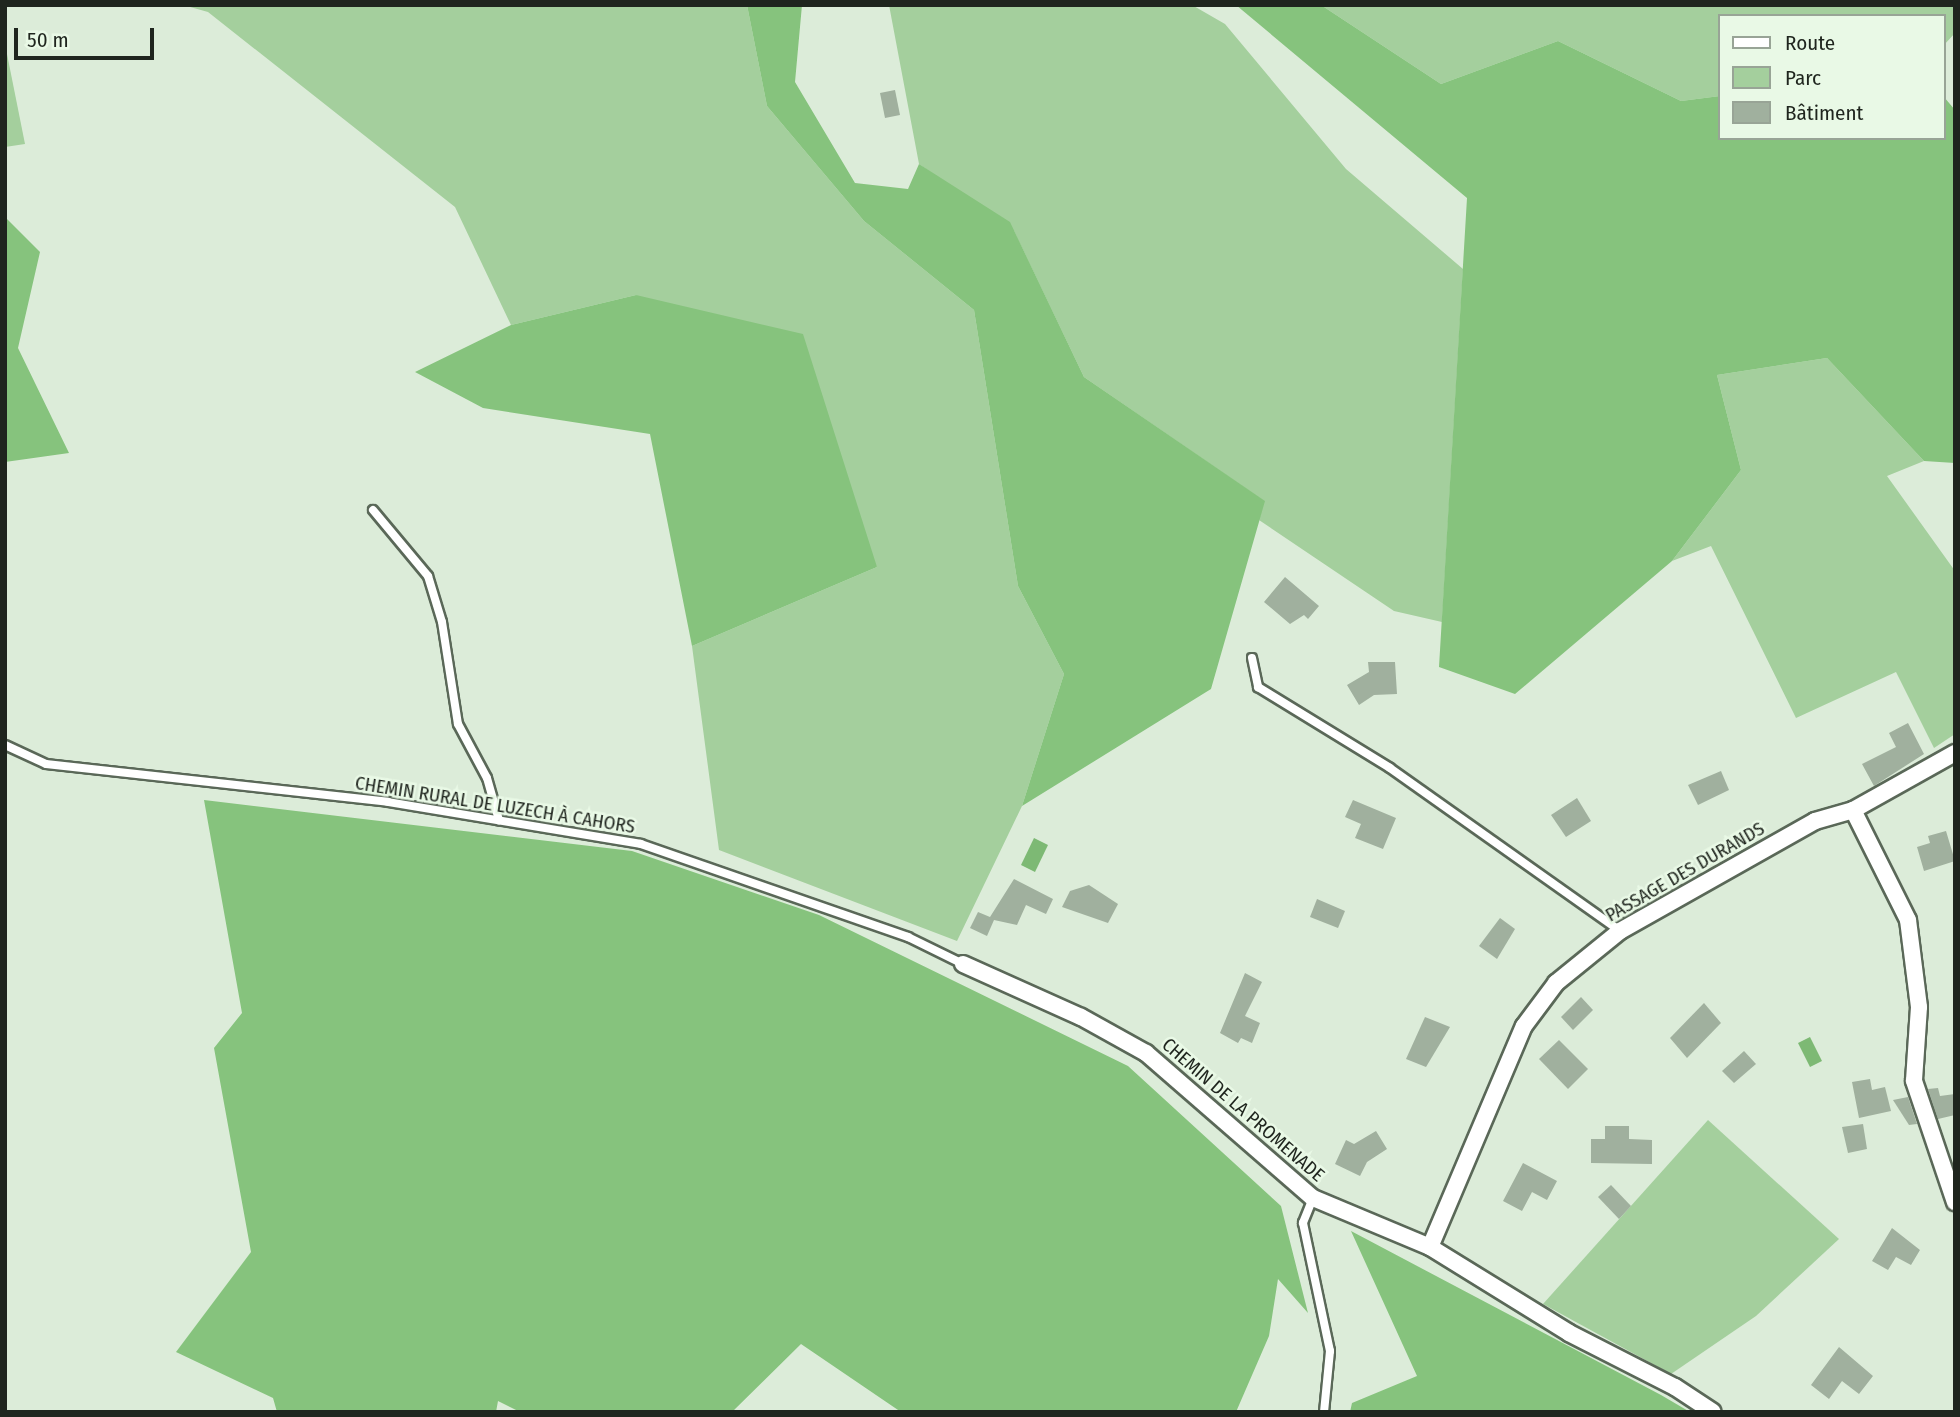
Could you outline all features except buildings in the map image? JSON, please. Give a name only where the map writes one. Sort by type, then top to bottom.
[{"type":"street","name":"PASSAGE DES DURANDS","points":[[1430,1247],[1524,1026],[1556,983],[1620,931],[1815,821],[1853,810],[1955,753]]},
{"type":"street","points":[[1853,810],[1909,920],[1919,1007],[1914,1081],[1955,1202]]},
{"type":"street","name":"CHEMIN DE LA PROMENADE","points":[[963,964],[1081,1017],[1146,1053],[1313,1198],[1430,1247],[1569,1333],[1675,1387],[1713,1412]]},
{"type":"lane","points":[[373,510],[428,576],[442,622],[458,724],[487,778],[499,820]]},
{"type":"lane","points":[[1252,658],[1258,687],[1390,768],[1620,931]]},
{"type":"lane","name":"CHEMIN RURAL DE LUZECH À CAHORS","points":[[5,745],[46,764],[388,802],[641,844],[908,937],[963,964]]},
{"type":"lane","points":[[1313,1198],[1303,1223],[1330,1351],[1324,1412]]},
{"type":"green space","points":[[183,5],[747,5],[767,106],[864,221],[974,310],[1018,586],[1064,674],[1022,806],[957,941],[719,850],[692,646],[877,567],[636,295],[511,325],[455,207],[208,12]]},
{"type":"green space","points":[[889,5],[1192,5],[1225,24],[1346,169],[1463,269],[1442,622],[1394,611],[1259,520],[1264,501],[1084,377],[1014,231],[919,164]]},
{"type":"green space","points":[[1321,5],[1955,5],[1955,33],[1946,43],[1946,14],[1718,14],[1718,96],[1681,101],[1558,41],[1441,84]]},
{"type":"green space","points":[[5,44],[25,144],[5,147]]},
{"type":"green space","points":[[1827,358],[1924,461],[1887,476],[1955,571],[1955,734],[1934,748],[1896,672],[1796,718],[1711,546],[1672,561],[1741,470],[1717,375]]},
{"type":"green space","points":[[1708,1120],[1839,1239],[1756,1316],[1671,1374],[1543,1304]]},
{"type":"shaded area","points":[[747,5],[802,5],[795,82],[855,183],[908,189],[919,164],[1010,222],[1084,377],[1265,501],[1211,689],[1022,806],[1064,674],[1018,586],[974,310],[864,221],[767,106]]},
{"type":"shaded area","points":[[1236,5],[1321,5],[1441,84],[1558,41],[1681,101],[1718,96],[1718,140],[1946,140],[1946,99],[1955,110],[1955,463],[1924,461],[1827,358],[1717,375],[1741,470],[1672,561],[1515,694],[1439,667],[1467,198]]},
{"type":"shaded area","points":[[5,217],[40,252],[18,348],[69,453],[5,462]]},
{"type":"shaded area","points":[[636,295],[803,334],[877,567],[692,646],[650,434],[483,408],[415,372],[511,325]]},
{"type":"shaded area","points":[[204,800],[632,851],[819,915],[1128,1066],[1281,1206],[1308,1313],[1278,1279],[1269,1336],[1236,1412],[901,1412],[801,1344],[732,1412],[520,1412],[498,1401],[496,1412],[277,1412],[273,1398],[176,1352],[251,1252],[214,1048],[242,1013]]},
{"type":"shaded area","points":[[1034,838],[1048,845],[1035,872],[1021,865]]},
{"type":"shaded area","points":[[1810,1037],[1822,1061],[1810,1067],[1798,1043]]},
{"type":"shaded area","points":[[1351,1231],[1690,1412],[1350,1412],[1352,1403],[1417,1376]]}]
